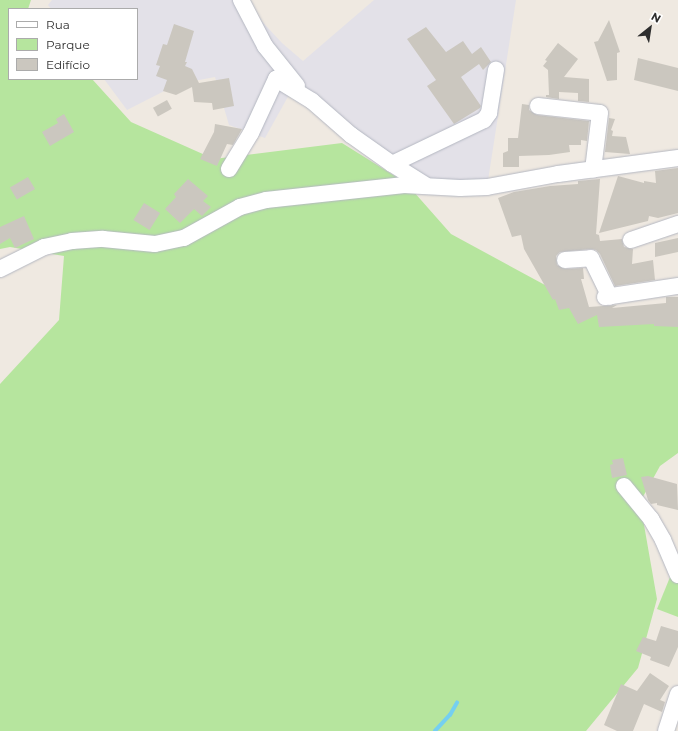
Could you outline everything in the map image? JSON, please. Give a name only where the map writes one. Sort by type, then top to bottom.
[{"type":"street","points":[[242,0],[266,46],[286,75],[312,101],[351,135],[392,164],[427,186]]},
{"type":"street","points":[[392,164],[484,120],[489,113],[496,70]]},
{"type":"street","points":[[229,168],[251,133],[276,79],[312,101]]},
{"type":"street","points":[[538,106],[600,113],[593,170]]},
{"type":"street","points":[[0,269],[44,247],[66,242],[102,239],[155,244],[184,238],[240,207],[266,200],[389,187],[487,187],[678,158]]},
{"type":"street","points":[[631,240],[678,224]]},
{"type":"street","points":[[565,260],[591,258],[608,297],[678,286]]},
{"type":"street","points":[[624,486],[651,519],[664,540],[678,575]]},
{"type":"street","points":[[671,727],[678,694]]},
{"type":"shaded area","points":[[52,0],[242,0],[282,43],[303,61],[374,0],[516,0],[487,187],[427,186],[295,84],[265,138],[229,125],[215,77],[178,84],[127,110],[105,80],[138,80],[138,8],[50,8],[48,5]]},
{"type":"green space","points":[[0,0],[31,0],[28,8],[8,8],[8,80],[93,80],[131,122],[214,159],[342,143],[406,183],[451,234],[593,311],[678,320],[678,453],[660,466],[640,502],[657,599],[638,668],[586,731],[0,731],[0,384],[59,320],[64,256],[10,247],[0,249]]},
{"type":"green space","points":[[678,560],[678,617],[657,609]]},
{"type":"building","points":[[609,20],[620,52],[617,53],[617,80],[607,81],[594,42],[598,41]]},
{"type":"building","points":[[174,24],[194,31],[185,66],[192,69],[199,83],[229,78],[234,106],[213,110],[212,103],[194,102],[192,87],[176,95],[163,91],[167,80],[156,76],[160,66],[156,65],[163,44],[167,45]]},
{"type":"building","points":[[426,27],[446,52],[463,41],[472,54],[481,47],[491,62],[483,70],[479,64],[461,77],[481,106],[454,124],[427,86],[436,80],[407,39]]},
{"type":"building","points":[[558,43],[578,59],[564,77],[589,79],[589,102],[578,101],[578,93],[559,92],[559,99],[546,97],[546,95],[549,95],[548,70],[543,66],[547,61],[545,60]]},
{"type":"building","points":[[638,58],[678,68],[678,91],[634,80]]},
{"type":"building","points":[[167,100],[172,109],[158,117],[153,108]]},
{"type":"building","points":[[522,104],[529,105],[529,110],[537,115],[589,121],[587,141],[581,140],[581,145],[569,145],[570,152],[549,155],[519,156],[519,167],[503,167],[503,153],[508,151],[508,138],[518,138]]},
{"type":"building","points":[[64,114],[74,132],[50,146],[42,132],[58,123],[56,119]]},
{"type":"building","points":[[609,118],[615,119],[611,130],[613,131],[612,136],[626,137],[630,154],[605,152]]},
{"type":"building","points":[[215,124],[242,129],[233,145],[227,144],[217,166],[200,159],[214,132]]},
{"type":"building","points":[[678,168],[678,213],[658,218],[649,216],[648,221],[599,233],[618,176],[644,183],[644,181],[656,183],[655,171]]},
{"type":"building","points":[[28,177],[35,189],[17,200],[10,188]]},
{"type":"building","points":[[188,179],[208,196],[203,201],[211,207],[202,216],[194,209],[180,223],[165,209],[176,197],[174,194]]},
{"type":"building","points":[[600,179],[596,234],[599,235],[600,241],[622,239],[624,247],[633,249],[632,264],[653,260],[655,280],[615,286],[600,254],[596,250],[591,249],[560,252],[556,256],[557,265],[565,269],[583,268],[584,279],[581,279],[589,307],[617,305],[612,308],[666,303],[666,297],[678,297],[678,327],[654,326],[654,324],[599,327],[597,315],[578,324],[569,308],[559,310],[555,299],[553,300],[524,249],[521,235],[512,237],[498,198],[514,192],[550,186],[578,184],[578,181]]},
{"type":"building","points":[[144,203],[160,213],[150,230],[133,220]]},
{"type":"building","points":[[24,216],[34,239],[15,248],[10,238],[0,244],[0,227]]},
{"type":"building","points":[[678,238],[678,252],[655,257],[655,243]]},
{"type":"building","points":[[623,458],[627,475],[612,478],[610,465],[613,464],[612,460]]},
{"type":"building","points":[[648,476],[677,484],[678,510],[657,505],[657,503],[651,504],[648,500],[641,477]]},
{"type":"building","points":[[661,626],[678,631],[678,647],[669,667],[650,660],[651,657],[636,651],[643,637],[656,641]]},
{"type":"building","points":[[650,673],[669,686],[660,700],[665,702],[662,712],[644,704],[633,731],[617,731],[604,725],[621,684],[637,691]]},
{"type":"waterway","points":[[435,731],[450,715],[457,703]]}]
